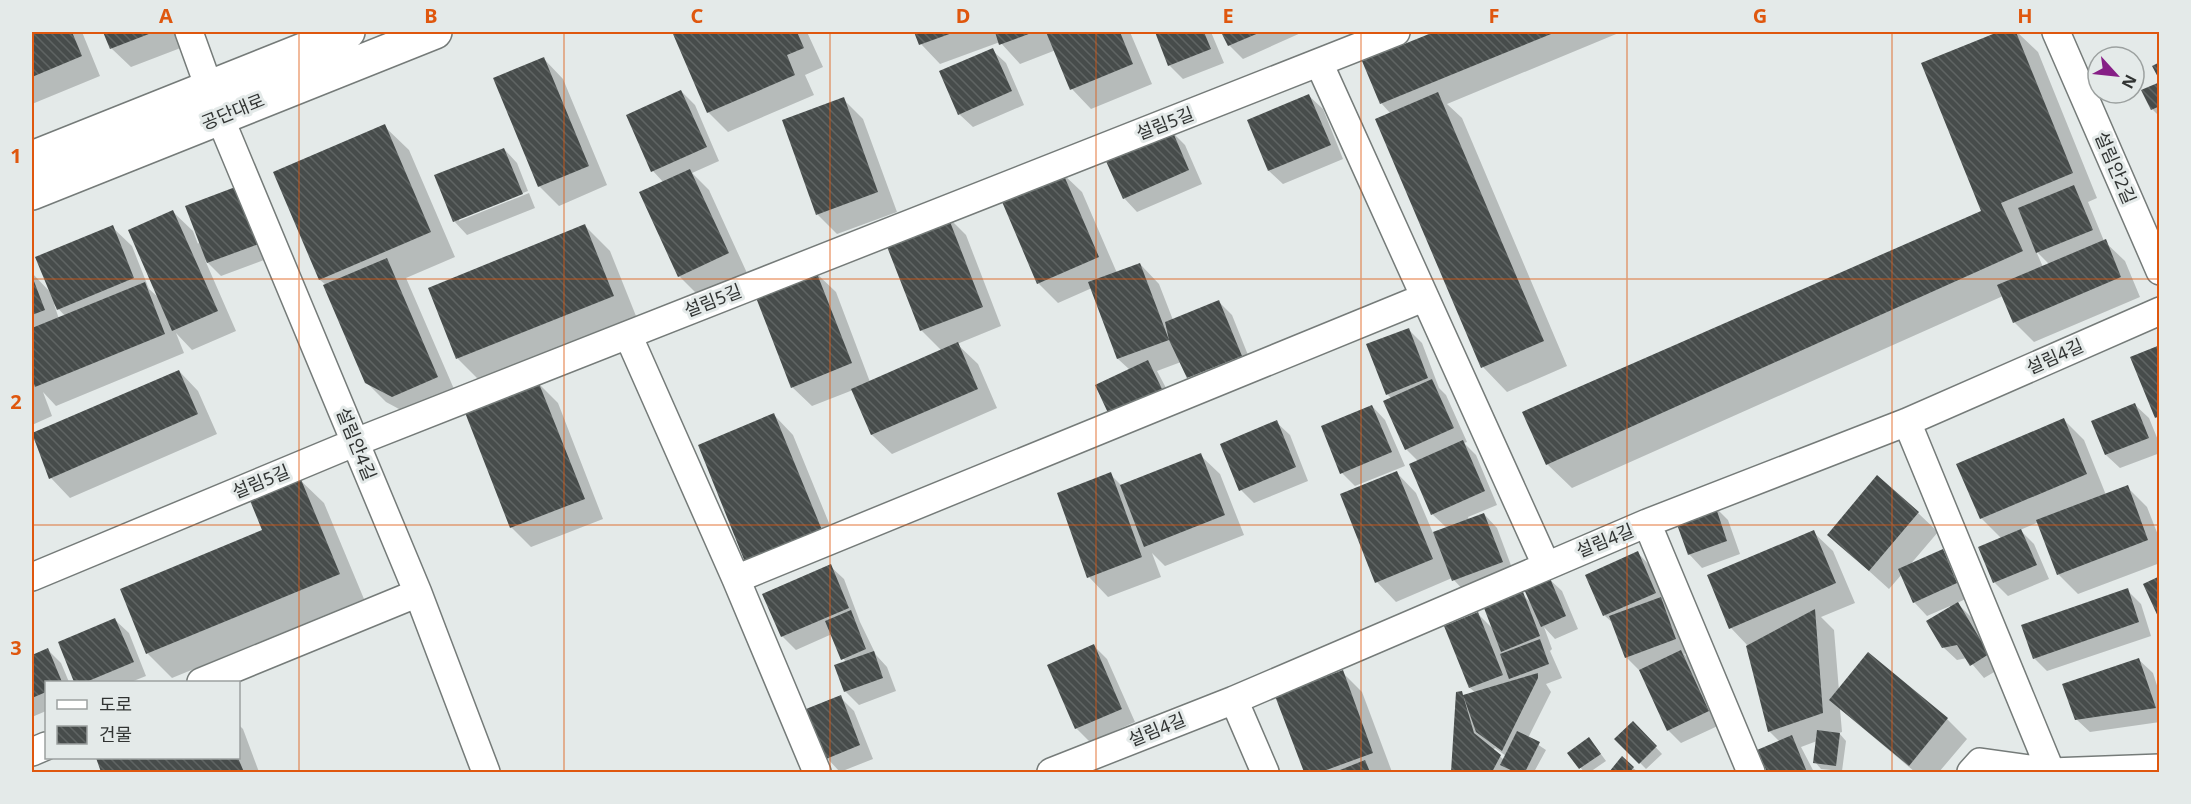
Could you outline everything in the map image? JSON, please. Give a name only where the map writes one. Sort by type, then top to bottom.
[{"type":"street","name":"설림안4길","points":[[189,32],[220,118],[418,593],[486,772]]},
{"type":"street","name":"공단대로","points":[[32,158],[348,32]]},
{"type":"street","name":"공단대로","points":[[32,193],[435,32]]},
{"type":"street","name":"설림5길","points":[[32,577],[356,442],[1396,32]]},
{"type":"street","name":"설림안2길","points":[[2056,32],[2160,271]]},
{"type":"street","points":[[1319,63],[1423,298],[1546,565]]},
{"type":"street","points":[[736,579],[1423,298]]},
{"type":"street","name":"설림4길","points":[[1051,772],[1234,700],[1546,565],[1906,422],[2160,311]]},
{"type":"street","points":[[628,335],[736,579],[817,772]]},
{"type":"street","points":[[1906,422],[2051,772]]},
{"type":"street","points":[[1647,524],[1751,772]]},
{"type":"street","points":[[203,681],[418,593]]},
{"type":"street","points":[[1234,700],[1265,772]]},
{"type":"street","points":[[1971,772],[1980,762],[2051,772],[2160,768]]},
{"type":"building","points":[[32,32],[72,32],[82,56],[32,77]]},
{"type":"building","points":[[103,32],[154,32],[110,49]]},
{"type":"building","points":[[679,32],[797,32],[804,48],[787,55],[795,75],[707,113],[673,34]]},
{"type":"building","points":[[914,32],[955,32],[919,45]]},
{"type":"building","points":[[995,32],[1034,32],[999,45]]},
{"type":"building","points":[[1046,32],[1120,32],[1133,64],[1070,90]]},
{"type":"building","points":[[1155,32],[1204,32],[1211,49],[1168,66]]},
{"type":"building","points":[[1221,32],[1261,32],[1228,46]]},
{"type":"building","points":[[1434,32],[1556,32],[1380,104],[1362,61]]},
{"type":"building","points":[[1998,32],[2016,32],[2073,173],[2001,203],[2023,251],[1546,465],[1522,412],[1981,211],[1921,63]]},
{"type":"building","points":[[993,48],[1012,91],[958,115],[939,71]]},
{"type":"building","points":[[544,57],[589,166],[538,187],[493,78]]},
{"type":"building","points":[[2160,62],[2160,81],[2152,66]]},
{"type":"building","points":[[2160,82],[2160,106],[2151,110],[2146,100],[2146,88]]},
{"type":"building","points":[[681,90],[707,147],[651,172],[626,115]]},
{"type":"building","points":[[1438,92],[1544,341],[1481,368],[1375,119]]},
{"type":"building","points":[[1309,94],[1331,145],[1268,171],[1247,120]]},
{"type":"building","points":[[844,97],[878,192],[816,215],[782,120]]},
{"type":"building","points":[[385,124],[431,232],[319,280],[273,172]]},
{"type":"building","points":[[1172,130],[1189,170],[1123,199],[1105,159]]},
{"type":"building","points":[[504,148],[523,194],[453,222],[434,175]]},
{"type":"building","points":[[690,169],[729,253],[678,277],[639,192]]},
{"type":"building","points":[[1062,171],[1099,257],[1037,284],[1000,197]]},
{"type":"building","points":[[2074,185],[2093,230],[2036,253],[2018,208]]},
{"type":"building","points":[[238,186],[259,244],[207,263],[185,206]]},
{"type":"building","points":[[173,210],[218,311],[172,331],[128,230]]},
{"type":"building","points":[[947,214],[983,307],[920,331],[884,239]]},
{"type":"building","points":[[585,224],[614,296],[456,359],[428,288]]},
{"type":"building","points":[[113,225],[134,278],[57,310],[35,257]]},
{"type":"building","points":[[2106,239],[2121,277],[2013,323],[1997,285]]},
{"type":"building","points":[[387,258],[438,377],[392,397],[365,383],[323,285]]},
{"type":"building","points":[[1140,263],[1169,340],[1117,359],[1088,282]]},
{"type":"building","points":[[816,271],[852,363],[791,388],[755,295]]},
{"type":"building","points":[[32,276],[45,310],[32,315]]},
{"type":"building","points":[[145,282],[165,334],[35,387],[32,378],[32,328]]},
{"type":"building","points":[[1219,300],[1242,356],[1187,378],[1169,340],[1165,322]]},
{"type":"building","points":[[1409,328],[1428,378],[1386,395],[1366,344]]},
{"type":"building","points":[[958,342],[978,389],[871,435],[851,389]]},
{"type":"building","points":[[2160,345],[2160,416],[2155,418],[2130,357]]},
{"type":"building","points":[[1148,360],[1162,389],[1109,415],[1095,385]]},
{"type":"building","points":[[179,370],[198,414],[49,479],[32,433]]},
{"type":"building","points":[[1432,379],[1454,428],[1405,450],[1383,401]]},
{"type":"building","points":[[538,381],[585,499],[510,528],[464,410]]},
{"type":"building","points":[[2135,403],[2149,438],[2105,455],[2091,421]]},
{"type":"building","points":[[1372,405],[1392,452],[1340,474],[1321,426]]},
{"type":"building","points":[[774,413],[822,530],[745,562],[698,445]]},
{"type":"building","points":[[2064,418],[2087,474],[1980,519],[1956,464]]},
{"type":"building","points":[[1277,420],[1296,467],[1239,491],[1220,444]]},
{"type":"building","points":[[1463,440],[1485,491],[1431,515],[1409,464]]},
{"type":"building","points":[[1201,453],[1225,515],[1144,547],[1120,485]]},
{"type":"building","points":[[1397,471],[1433,559],[1375,583],[1340,494]]},
{"type":"building","points":[[1111,472],[1142,557],[1087,578],[1057,493]]},
{"type":"building","points":[[1877,475],[1919,512],[1869,571],[1827,535]]},
{"type":"building","points":[[300,477],[340,574],[146,654],[120,589],[262,530],[249,498]]},
{"type":"building","points":[[2128,485],[2148,540],[2057,575],[2036,520]]},
{"type":"building","points":[[1715,505],[1727,541],[1688,555],[1675,519]]},
{"type":"building","points":[[1484,513],[1503,562],[1452,581],[1433,532]]},
{"type":"building","points":[[2021,529],[2037,565],[1993,583],[1978,547]]},
{"type":"building","points":[[1814,530],[1836,583],[1729,629],[1707,575]]},
{"type":"building","points":[[1943,549],[1957,583],[1913,603],[1898,569]]},
{"type":"building","points":[[1638,551],[1656,593],[1603,616],[1585,575]]},
{"type":"building","points":[[831,564],[849,608],[781,637],[762,594]]},
{"type":"building","points":[[1549,576],[1566,616],[1541,627],[1523,587]]},
{"type":"building","points":[[2160,576],[2160,621],[2143,584]]},
{"type":"building","points":[[2128,588],[2139,622],[2033,659],[2021,625]]},
{"type":"building","points":[[1523,592],[1540,636],[1501,652],[1484,608]]},
{"type":"building","points":[[1661,597],[1676,639],[1625,658],[1609,616]]},
{"type":"building","points":[[1958,602],[1989,654],[1970,666],[1957,645],[1942,648],[1926,621]]},
{"type":"building","points":[[1815,609],[1823,713],[1768,732],[1746,646]]},
{"type":"building","points":[[851,610],[866,649],[841,660],[825,621]]},
{"type":"building","points":[[1478,612],[1503,675],[1469,688],[1444,626]]},
{"type":"building","points":[[115,618],[134,662],[88,681],[74,681],[58,642]]},
{"type":"building","points":[[1540,639],[1549,664],[1509,679],[1500,654]]},
{"type":"building","points":[[1094,644],[1122,709],[1075,729],[1047,665]]},
{"type":"building","points":[[48,648],[62,681],[45,681],[45,692],[32,698],[32,655]]},
{"type":"building","points":[[1681,650],[1709,711],[1667,731],[1639,670]]},
{"type":"building","points":[[874,651],[883,678],[844,692],[834,665]]},
{"type":"building","points":[[1868,652],[1948,718],[1909,766],[1829,700]]},
{"type":"building","points":[[2139,658],[2156,708],[2075,720],[2062,684]]},
{"type":"building","points":[[1343,670],[1373,753],[1321,772],[1304,772],[1275,696]]},
{"type":"building","points":[[1538,673],[1538,678],[1502,751],[1476,732],[1463,695]]},
{"type":"building","points":[[1462,691],[1474,733],[1501,755],[1492,772],[1451,772],[1456,692]]},
{"type":"building","points":[[841,695],[860,745],[826,759],[806,709]]},
{"type":"building","points":[[1633,721],[1657,746],[1639,764],[1614,739]]},
{"type":"building","points":[[1817,730],[1840,733],[1836,766],[1813,763]]},
{"type":"building","points":[[1517,731],[1540,742],[1525,772],[1515,772],[1500,765]]},
{"type":"building","points":[[1792,735],[1807,772],[1767,772],[1757,750]]},
{"type":"building","points":[[1589,737],[1601,754],[1579,769],[1567,753]]},
{"type":"building","points":[[1622,756],[1634,767],[1630,772],[1609,772]]},
{"type":"building","points":[[96,759],[238,759],[244,772],[101,772]]},
{"type":"building","points":[[1365,760],[1370,772],[1335,772]]}]
